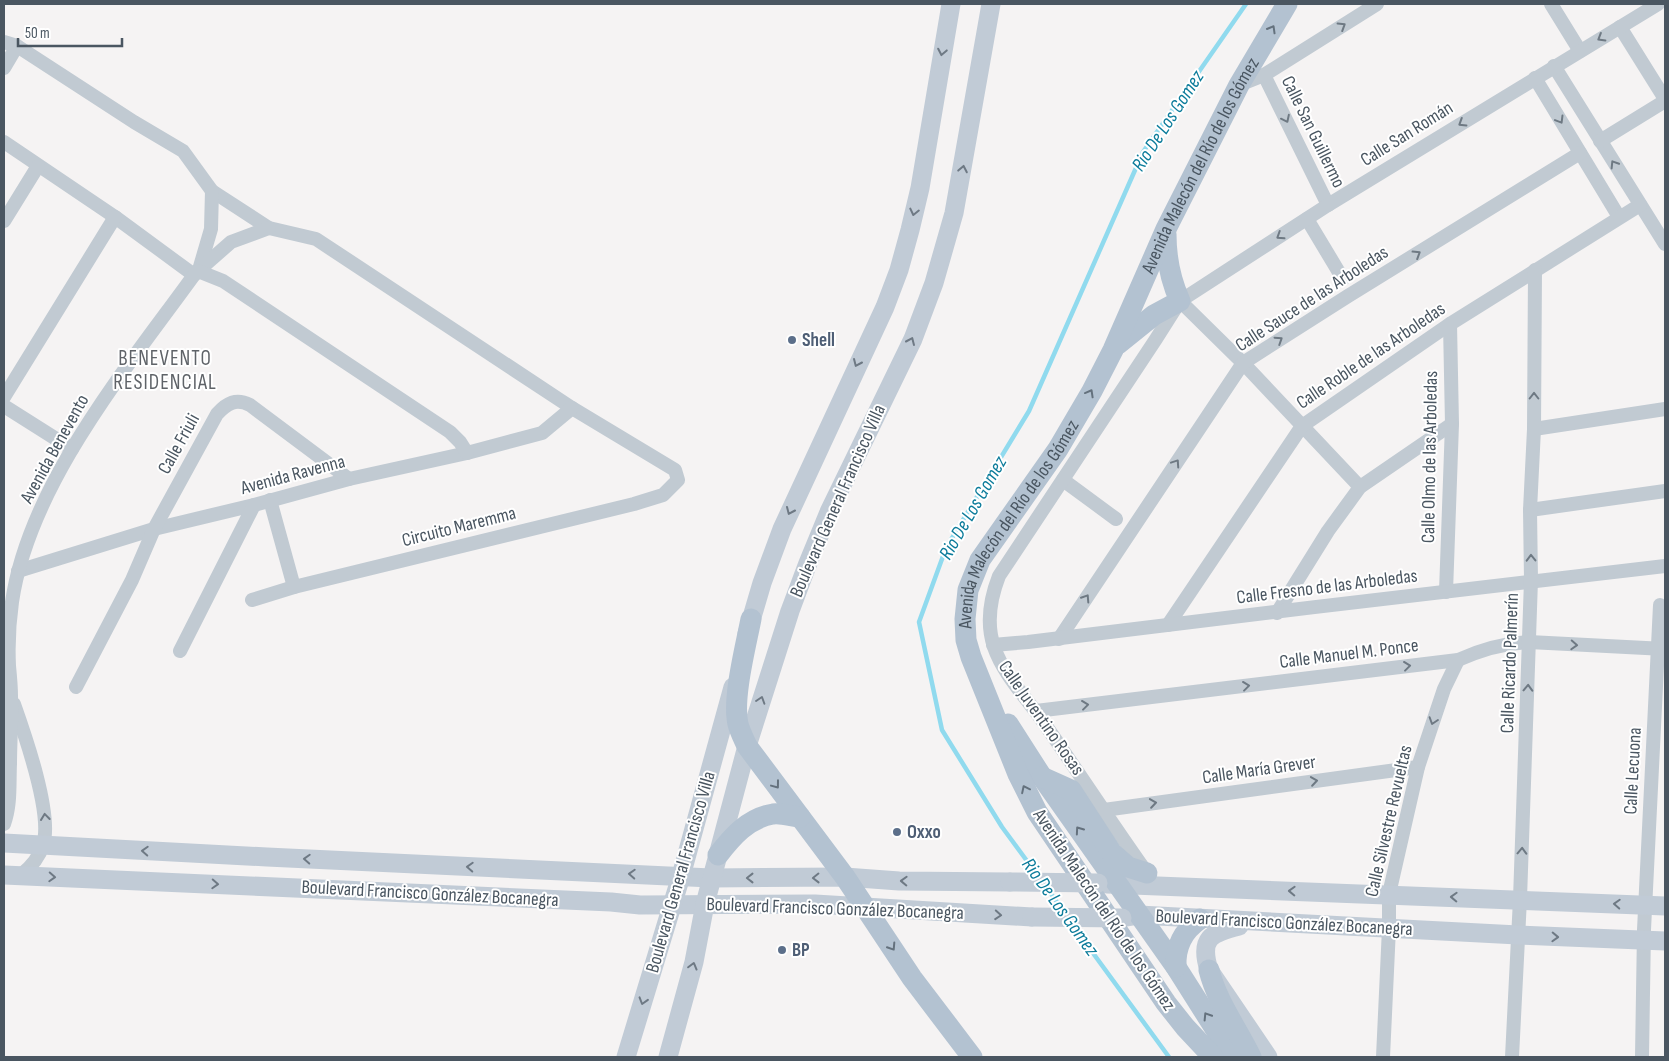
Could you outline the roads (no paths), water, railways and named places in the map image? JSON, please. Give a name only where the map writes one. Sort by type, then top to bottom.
[{"type":"main road","name":"Boulevard General Francisco Villa","points":[[626,1057],[681,876],[762,582],[782,529],[885,307],[898,270],[920,188],[951,4]]},
{"type":"main road","name":"Boulevard General Francisco Villa","points":[[668,1057],[694,962],[711,878],[747,746],[790,611],[829,512],[913,339],[934,283],[954,213],[991,4]]},
{"type":"main road","name":"Avenida Malecón del Río de los Gómez","points":[[1213,1057],[1185,1027],[1151,982],[1037,812],[1018,774],[971,657],[966,640],[965,618],[968,590],[980,560],[1058,449],[1092,391],[1113,350],[1166,229],[1239,85],[1287,4]]},
{"type":"main road","points":[[1113,350],[1148,320],[1180,301],[1173,285],[1166,257],[1166,229]]},
{"type":"main road","points":[[751,619],[743,659],[737,715],[738,725],[747,746],[865,906],[912,978],[972,1057]]},
{"type":"main road","points":[[980,679],[1108,884],[1131,916],[1176,967],[1233,1057]]},
{"type":"main road","points":[[1042,777],[1071,790],[1112,853],[1128,867],[1147,873]]},
{"type":"main road","points":[[718,855],[737,832],[752,822],[773,814],[800,817]]},
{"type":"main road","name":"Boulevard Francisco González Bocanegra","points":[[4,843],[711,878],[845,878],[1108,884],[1665,906]]},
{"type":"main road","name":"Boulevard Francisco González Bocanegra","points":[[12,875],[611,902],[640,905],[815,904],[1032,917],[1131,916],[1665,941]]},
{"type":"main road","points":[[640,905],[654,923],[662,938]]},
{"type":"main road","points":[[1176,967],[1177,950],[1181,939],[1190,927],[1200,919]]},
{"type":"main road","points":[[1251,1057],[1222,1005],[1212,982],[1205,958],[1204,946],[1209,937],[1219,931],[1258,921]]},
{"type":"main road","points":[[1208,970],[1268,1057]]},
{"type":"street","points":[[1239,85],[1264,75],[1377,4]]},
{"type":"street","points":[[1551,4],[1580,51]]},
{"type":"street","name":"Calle San Román","points":[[1180,301],[1328,205],[1658,4]]},
{"type":"street","points":[[1600,141],[1665,100],[1620,27]]},
{"type":"street","points":[[4,68],[10,44],[183,151],[212,191],[269,228],[316,239],[572,408]]},
{"type":"street","points":[[1554,66],[1665,244]]},
{"type":"street","name":"Calle San Guillermo","points":[[1264,75],[1328,205]]},
{"type":"street","points":[[1535,78],[1619,217]]},
{"type":"street","points":[[4,142],[196,273],[223,281],[450,432],[467,453]]},
{"type":"street","name":"Calle Sauce de las Arboledas","points":[[1059,638],[1243,364],[1348,296],[1580,153]]},
{"type":"street","points":[[4,221],[38,166]]},
{"type":"street","points":[[196,273],[212,229],[212,191]]},
{"type":"street","name":"Calle Roble de las Arboledas","points":[[1168,625],[1302,426],[1450,324],[1640,205]]},
{"type":"street","points":[[4,397],[115,218]]},
{"type":"street","points":[[1307,219],[1343,279]]},
{"type":"street","points":[[1650,221],[1665,220]]},
{"type":"street","points":[[196,273],[231,242],[269,228]]},
{"type":"street","name":"Calle Ricardo Palmerín","points":[[1512,1057],[1520,899],[1531,580],[1530,510],[1534,429],[1535,270]]},
{"type":"street","name":"Avenida Benevento","points":[[4,824],[8,804],[12,696],[9,665],[9,633],[12,602],[18,571],[26,545],[47,497],[72,449],[106,396],[196,273]]},
{"type":"street","points":[[1180,301],[1360,487]]},
{"type":"street","name":"Calle Juventino Rosas","points":[[1147,873],[1036,711],[1000,663],[993,644],[990,620],[991,598],[998,576],[1064,480],[1180,301]]},
{"type":"street","name":"Calle Olmo de las Arboledas","points":[[1446,592],[1452,424],[1450,324]]},
{"type":"street","name":"Calle Friuli","points":[[76,687],[132,580],[154,529],[217,414],[232,402],[243,402],[250,405],[349,479]]},
{"type":"street","points":[[4,406],[72,449]]},
{"type":"street","name":"Avenida Ravenna","points":[[18,571],[154,529],[254,505],[349,479],[467,453],[542,433],[572,408]]},
{"type":"street","name":"Circuito Maremma","points":[[252,600],[294,587],[634,504],[663,495],[678,480],[674,470],[572,408]]},
{"type":"street","points":[[1534,429],[1665,409]]},
{"type":"street","points":[[1277,613],[1328,531],[1360,487],[1452,424]]},
{"type":"street","points":[[1064,480],[1116,519]]},
{"type":"street","points":[[1530,510],[1665,491]]},
{"type":"street","points":[[270,500],[294,587]]},
{"type":"street","points":[[180,650],[254,505]]},
{"type":"street","name":"Calle Fresno de las Arboledas","points":[[993,644],[1277,613],[1531,580],[1665,566]]},
{"type":"street","name":"Calle Lecuona","points":[[1642,1057],[1645,905],[1662,649],[1660,605]]},
{"type":"street","name":"Calle Manuel M. Ponce","points":[[1036,711],[1458,660],[1497,645],[1529,642],[1662,649]]},
{"type":"street","name":"Calle Silvestre Revueltas","points":[[1383,1057],[1389,894],[1418,767],[1444,689],[1458,660]]},
{"type":"street","name":"Avenida Benevento","points":[[12,696],[42,799],[46,830],[43,845],[36,860],[12,875]]},
{"type":"street","name":"Calle María Grever","points":[[1104,810],[1418,767]]},
{"type":"street","name":"Boulevard Francisco González Bocanegra","points":[[1147,873],[1158,878],[1244,880],[1255,882],[1266,891]]},
{"type":"waterway","name":"Rio De Los Gomez","points":[[1038,876],[1002,827],[942,730],[919,622],[946,548],[1029,411],[1143,152],[1246,4]]},
{"type":"waterway","name":"Rio De Los Gomez","points":[[1047,888],[1064,912]]},
{"type":"waterway","name":"Rio De Los Gomez","points":[[1071,923],[1169,1057]]},
{"type":"place","name":"Shell","points":[[792,340]]},
{"type":"place","name":"Oxxo","points":[[897,832]]},
{"type":"place","name":"BP","points":[[782,950]]},
{"type":"district","name":"BENEVENTO RESIDENCIAL","points":[[165,370]]}]
